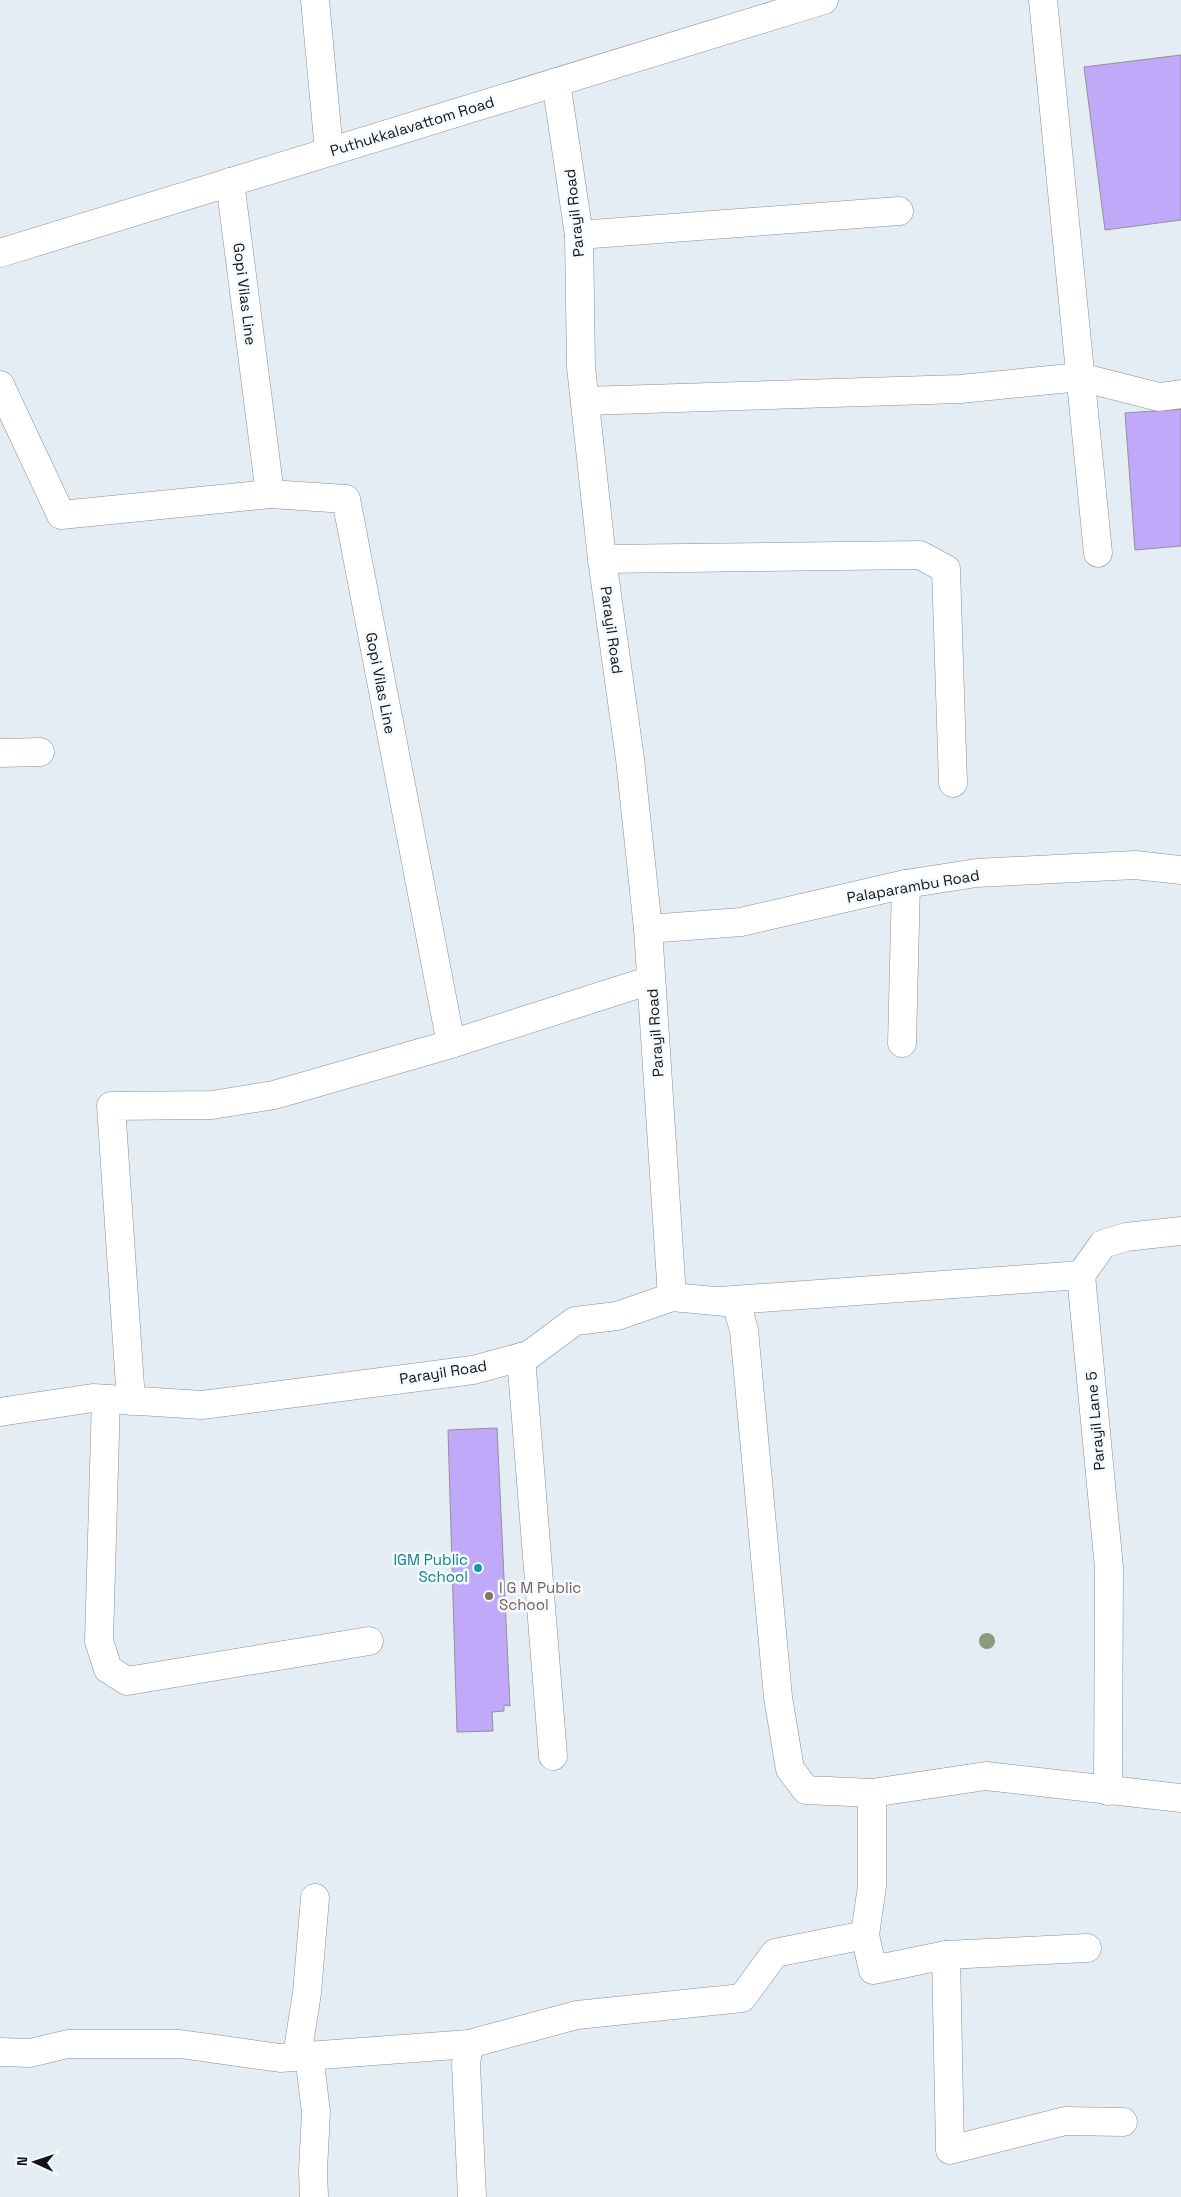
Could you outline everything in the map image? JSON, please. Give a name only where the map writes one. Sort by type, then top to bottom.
[{"type":"street","points":[[315,0],[329,151]]},
{"type":"street","name":"Puthukkalavattom Road","points":[[0,253],[824,0]]},
{"type":"street","points":[[1043,0],[1098,553]]},
{"type":"street","name":"Parayil Road","points":[[0,1412],[93,1398],[202,1405],[473,1370],[529,1355],[575,1321],[617,1316],[672,1296],[648,929],[630,759],[602,559],[581,367],[579,235],[556,82]]},
{"type":"street","name":"Gopi Vilas Line","points":[[230,182],[270,494],[346,499],[451,1044]]},
{"type":"street","points":[[579,235],[899,211]]},
{"type":"street","points":[[585,401],[960,389],[1080,377],[1160,397],[1181,394]]},
{"type":"street","points":[[0,385],[61,515],[270,494]]},
{"type":"street","points":[[602,559],[920,554],[946,569],[953,783]]},
{"type":"street","points":[[0,753],[40,752]]},
{"type":"street","name":"Palaparambu Road","points":[[648,929],[741,922],[906,884],[986,873],[1136,865],[1181,870]]},
{"type":"street","points":[[902,1043],[906,884]]},
{"type":"street","points":[[369,1641],[127,1681],[108,1669],[99,1641],[119,1400],[111,1106],[212,1105],[274,1095],[451,1044],[651,980]]},
{"type":"street","points":[[720,1301],[1081,1275],[1103,1244],[1126,1237],[1181,1231]]},
{"type":"street","name":"Parayil Lane 5","points":[[1081,1275],[1109,1568],[1108,1790]]},
{"type":"street","points":[[672,1296],[736,1303],[744,1330],[778,1697],[790,1769],[806,1790],[872,1793],[986,1776],[1181,1798]]},
{"type":"street","points":[[520,1357],[553,1756]]},
{"type":"street","points":[[872,1793],[872,1886],[865,1935],[873,1970],[946,1955],[1087,1948]]},
{"type":"street","points":[[314,2197],[316,2112],[303,2056],[315,1898]]},
{"type":"street","points":[[0,2052],[30,2052],[68,2044],[180,2044],[280,2058],[469,2044],[577,2015],[742,1998],[775,1953],[865,1935]]},
{"type":"street","points":[[946,1955],[950,2150],[1065,2121],[1123,2122]]},
{"type":"street","points":[[469,2044],[466,2064],[472,2197]]},
{"type":"building","points":[[1181,55],[1181,220],[1105,230],[1084,67]]},
{"type":"building","points":[[1181,409],[1181,546],[1135,550],[1125,413]]},
{"type":"building","name":"IGM Public School","points":[[497,1428],[510,1706],[504,1705],[504,1711],[492,1712],[493,1731],[457,1732],[448,1430]]},
{"type":"place","name":"IGM Public School","points":[[478,1568]]},
{"type":"place","name":"I G M Public School","points":[[489,1596]]}]
